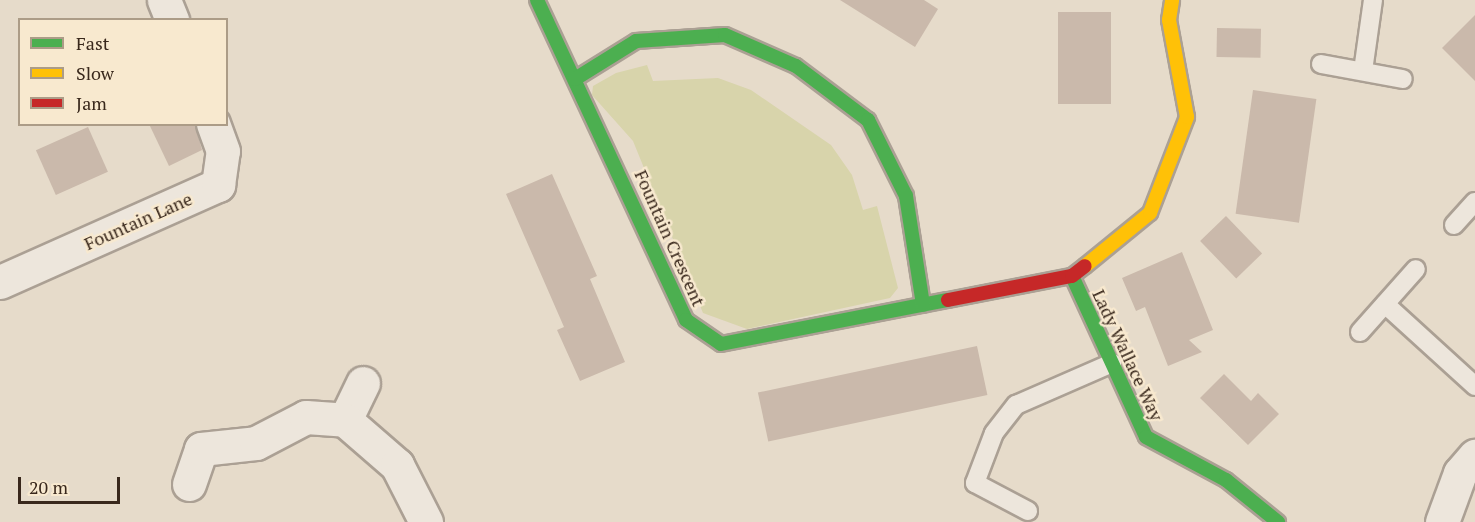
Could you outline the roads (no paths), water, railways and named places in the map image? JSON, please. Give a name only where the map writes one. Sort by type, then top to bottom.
[{"type":"street","points":[[164,0],[171,18]]},
{"type":"street","name":"Fountain Crescent","points":[[537,0],[686,320],[721,344],[1072,276],[1150,213],[1187,117],[1169,20],[1172,0]]},
{"type":"street","points":[[575,79],[636,41],[725,34],[796,66],[868,120],[906,196],[923,305]]},
{"type":"street","name":"Fountain Lane","points":[[0,282],[218,185],[223,151],[214,126]]},
{"type":"street","name":"Lady Wallace Way","points":[[1072,276],[1146,436],[1226,480],[1278,522]]},
{"type":"street","points":[[345,420],[363,383]]},
{"type":"street","points":[[189,484],[201,449],[256,443],[306,417],[345,420],[397,465],[426,522]]},
{"type":"street","points":[[1442,522],[1460,473],[1475,456]]},
{"type":"lane","points":[[1363,71],[1373,0]]},
{"type":"lane","points":[[1322,63],[1403,79]]},
{"type":"lane","points":[[1454,225],[1475,202]]},
{"type":"lane","points":[[1360,332],[1416,269]]},
{"type":"lane","points":[[1384,304],[1475,386]]},
{"type":"lane","points":[[1028,512],[975,483],[994,433],[1016,405],[1112,363]]}]
